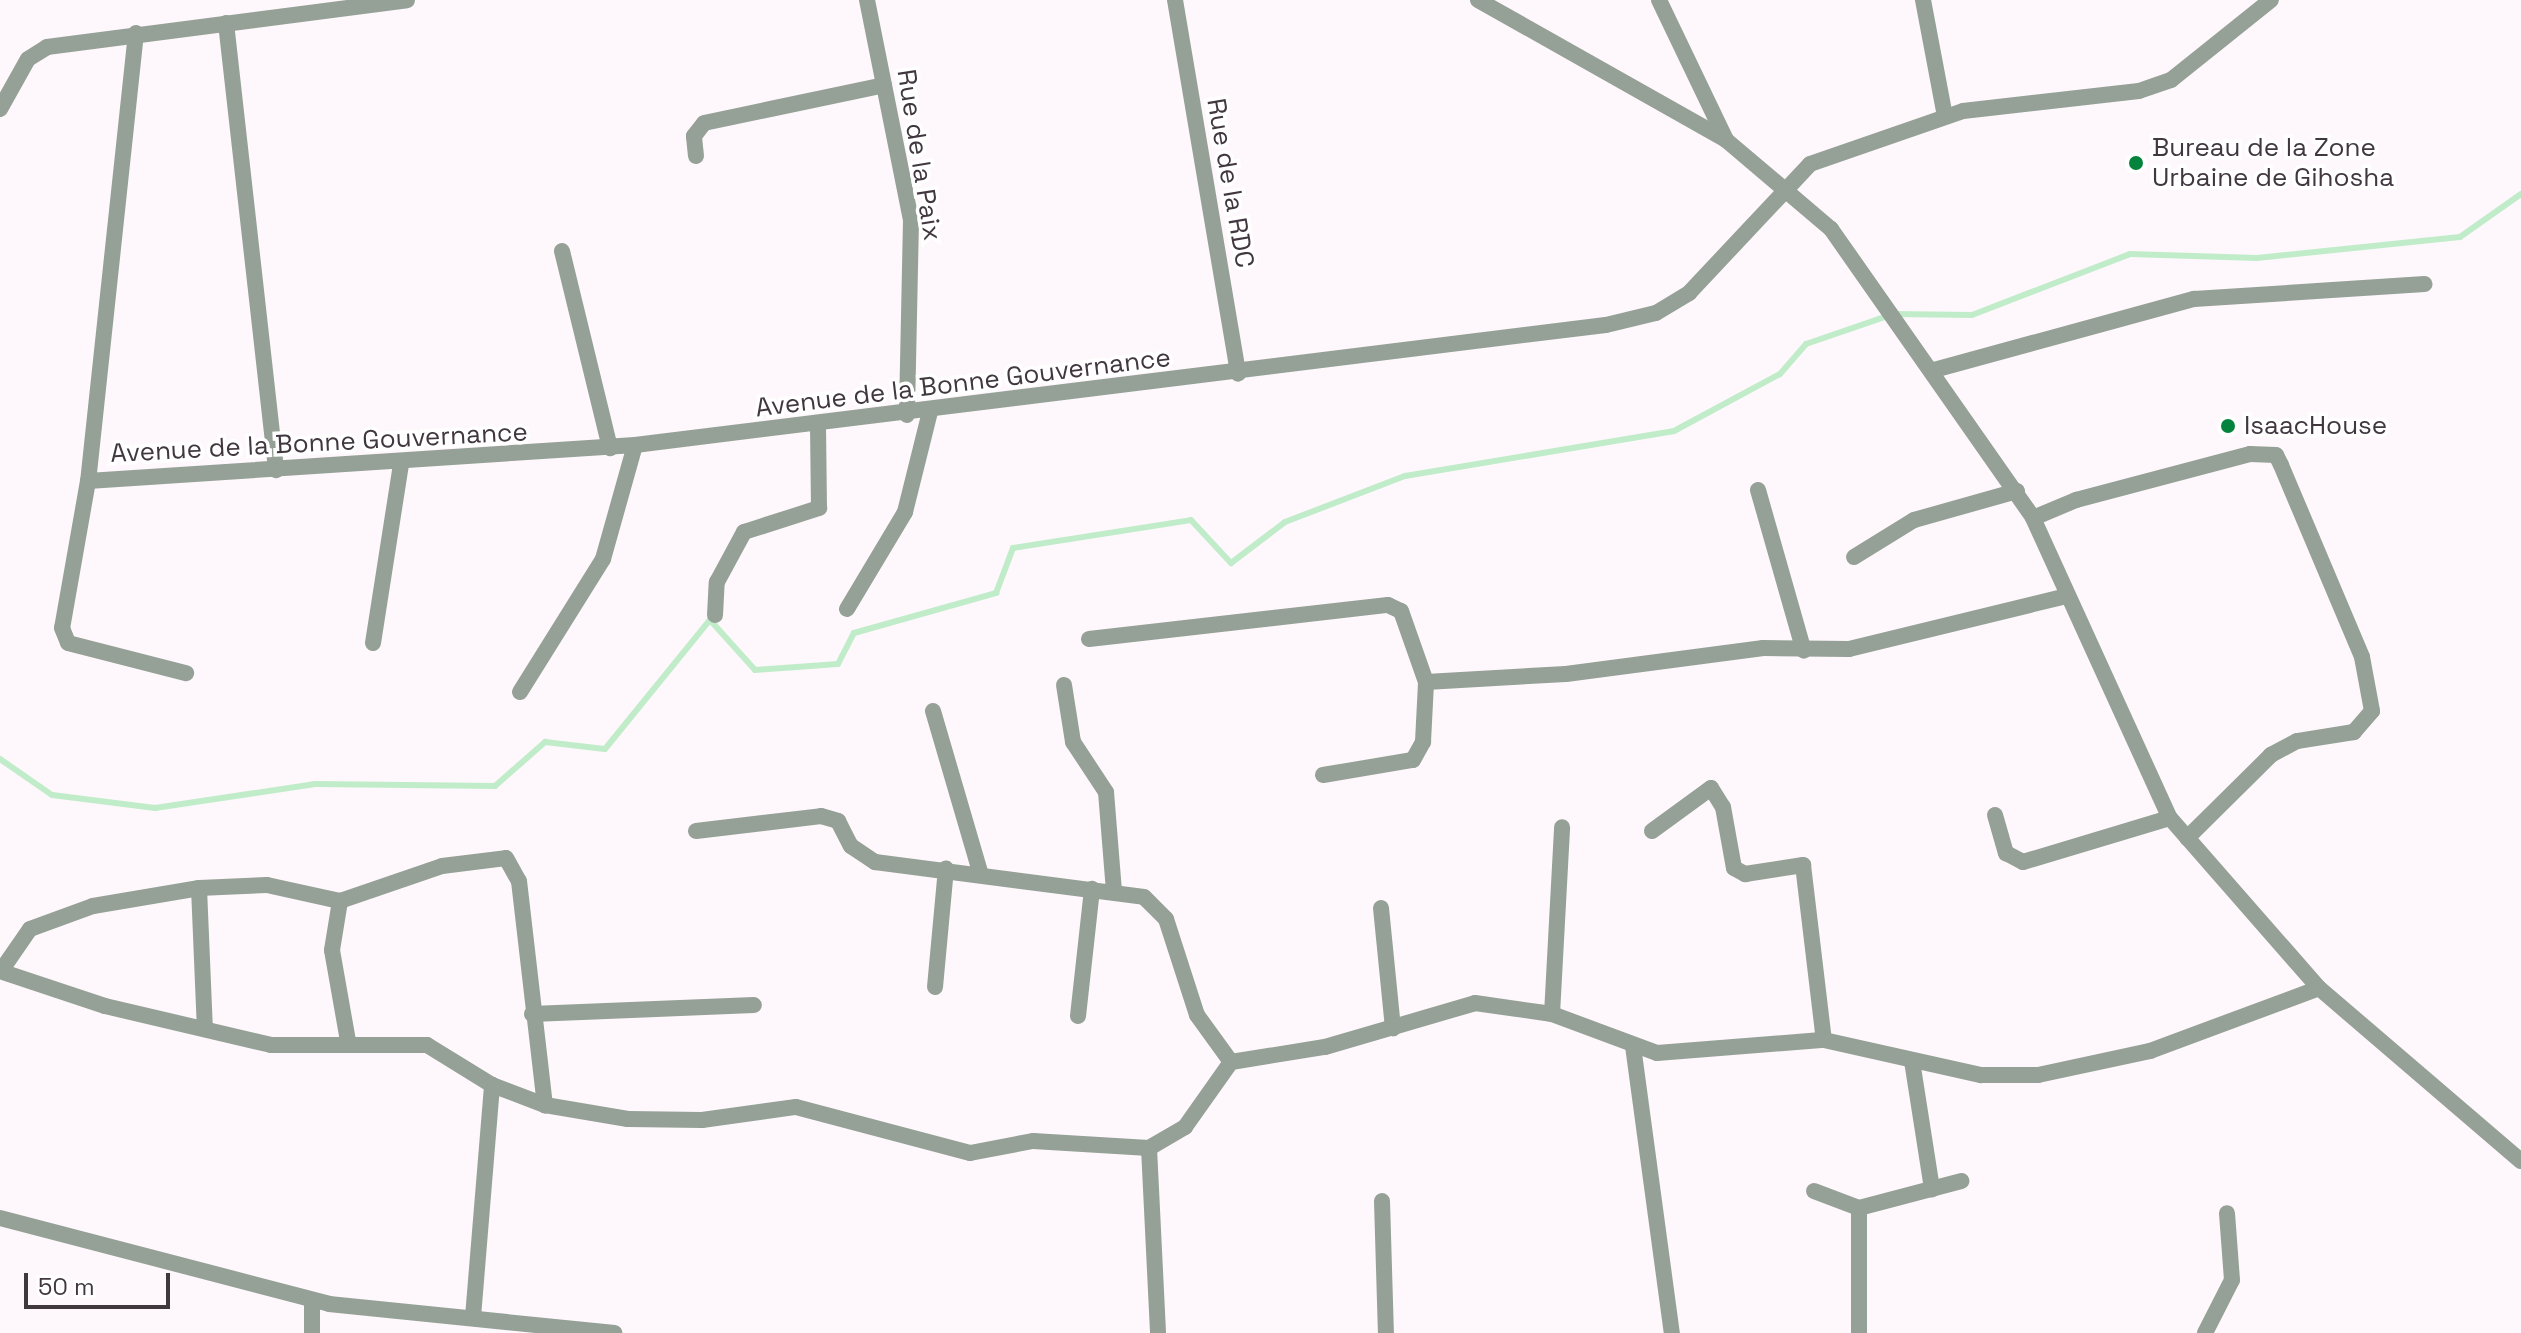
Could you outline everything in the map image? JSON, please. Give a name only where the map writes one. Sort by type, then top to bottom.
[{"type":"street","points":[[0,109],[28,59],[47,47],[407,0]]},
{"type":"street","name":"Rue de la Paix","points":[[867,0],[911,220],[907,415]]},
{"type":"street","name":"Rue de la RDC","points":[[1175,0],[1238,374]]},
{"type":"street","points":[[1478,0],[1726,140],[1773,173],[1831,229],[1934,370],[2033,518],[2170,818],[2319,988],[2521,1161]]},
{"type":"street","points":[[1659,0],[1726,140]]},
{"type":"street","points":[[1923,0],[1945,116]]},
{"type":"street","name":"Avenue de la Bonne Gouvernance","points":[[88,481],[401,465],[610,448],[1473,346],[1656,313],[1723,263],[1810,164],[1945,116],[2139,91],[2171,80],[2271,0]]},
{"type":"street","points":[[226,23],[276,470]]},
{"type":"street","points":[[136,33],[88,481],[62,633],[68,643],[186,673]]},
{"type":"street","points":[[696,156],[694,136],[704,123],[884,85]]},
{"type":"street","points":[[562,251],[610,448]]},
{"type":"street","points":[[1934,370],[2194,299],[2425,284]]},
{"type":"street","points":[[847,609],[905,512],[930,412]]},
{"type":"street","points":[[715,615],[717,582],[744,532],[819,508],[818,425]]},
{"type":"street","points":[[520,692],[603,559],[635,445]]},
{"type":"street","points":[[2033,518],[2250,454],[2276,455],[2281,465],[2358,646],[2372,711],[2354,732],[2297,741],[2271,755],[2187,838]]},
{"type":"street","points":[[373,643],[401,465]]},
{"type":"street","points":[[1758,490],[1804,651]]},
{"type":"street","points":[[1854,557],[1914,520],[2017,491]]},
{"type":"street","points":[[1426,682],[1566,674],[1763,648],[1804,651],[1926,634],[2066,596]]},
{"type":"street","points":[[1089,639],[1388,605],[1401,611],[1426,682],[1423,742],[1413,760],[1323,775]]},
{"type":"street","points":[[1064,685],[1073,742],[1106,792],[1114,892]]},
{"type":"street","points":[[933,711],[980,872]]},
{"type":"street","points":[[1652,831],[1711,788],[1723,807],[1738,873],[1803,865],[1824,1040]]},
{"type":"street","points":[[1995,815],[2006,853],[2023,862],[2170,818]]},
{"type":"street","points":[[696,831],[821,816],[838,821],[861,856],[1114,892],[1158,907],[1197,1015],[1231,1062]]},
{"type":"street","points":[[1552,1014],[1562,827]]},
{"type":"street","points":[[545,1105],[532,1014],[519,881],[506,858],[442,866],[340,901],[267,885],[199,888],[93,906],[30,929],[0,971],[205,1029],[287,1047],[348,1041],[427,1045],[492,1085],[545,1105],[628,1119],[702,1120],[796,1107],[970,1153],[1033,1141],[1149,1148],[1185,1127],[1231,1062],[1393,1028],[1475,1003],[1552,1014],[1633,1046],[1702,1053],[1824,1040],[1981,1075],[2091,1067],[2319,988]]},
{"type":"street","points":[[935,987],[946,869]]},
{"type":"street","points":[[199,888],[205,1029]]},
{"type":"street","points":[[1078,1016],[1092,889]]},
{"type":"street","points":[[340,901],[332,950],[348,1041]]},
{"type":"street","points":[[1381,908],[1393,1028]]},
{"type":"street","points":[[532,1014],[754,1005]]},
{"type":"street","points":[[1633,1046],[1672,1333]]},
{"type":"street","points":[[1912,1061],[1932,1189]]},
{"type":"street","points":[[473,1317],[492,1085]]},
{"type":"street","points":[[1149,1148],[1158,1333]]},
{"type":"street","points":[[1814,1191],[1859,1208],[1961,1181]]},
{"type":"street","points":[[1382,1201],[1386,1333]]},
{"type":"street","points":[[1859,1208],[1859,1333]]},
{"type":"street","points":[[2205,1333],[2232,1280],[2227,1213]]},
{"type":"street","points":[[0,1218],[312,1301],[473,1317],[495,1326],[615,1333]]},
{"type":"street","points":[[312,1301],[312,1333]]},
{"type":"waterway","points":[[0,759],[52,795],[155,808],[315,784],[495,786],[545,742],[605,749],[710,620],[755,670],[838,664],[854,633],[996,593],[1013,548],[1191,520],[1231,563],[1285,522],[1405,476],[1674,431],[1780,374],[1806,344],[1893,314],[1972,315],[2130,254],[2257,258],[2460,237],[2521,194]]},
{"type":"place","name":"Bureau de la Zone Urbaine de Gihosha","points":[[2136,163]]},
{"type":"place","name":"IsaacHouse","points":[[2228,426]]}]
